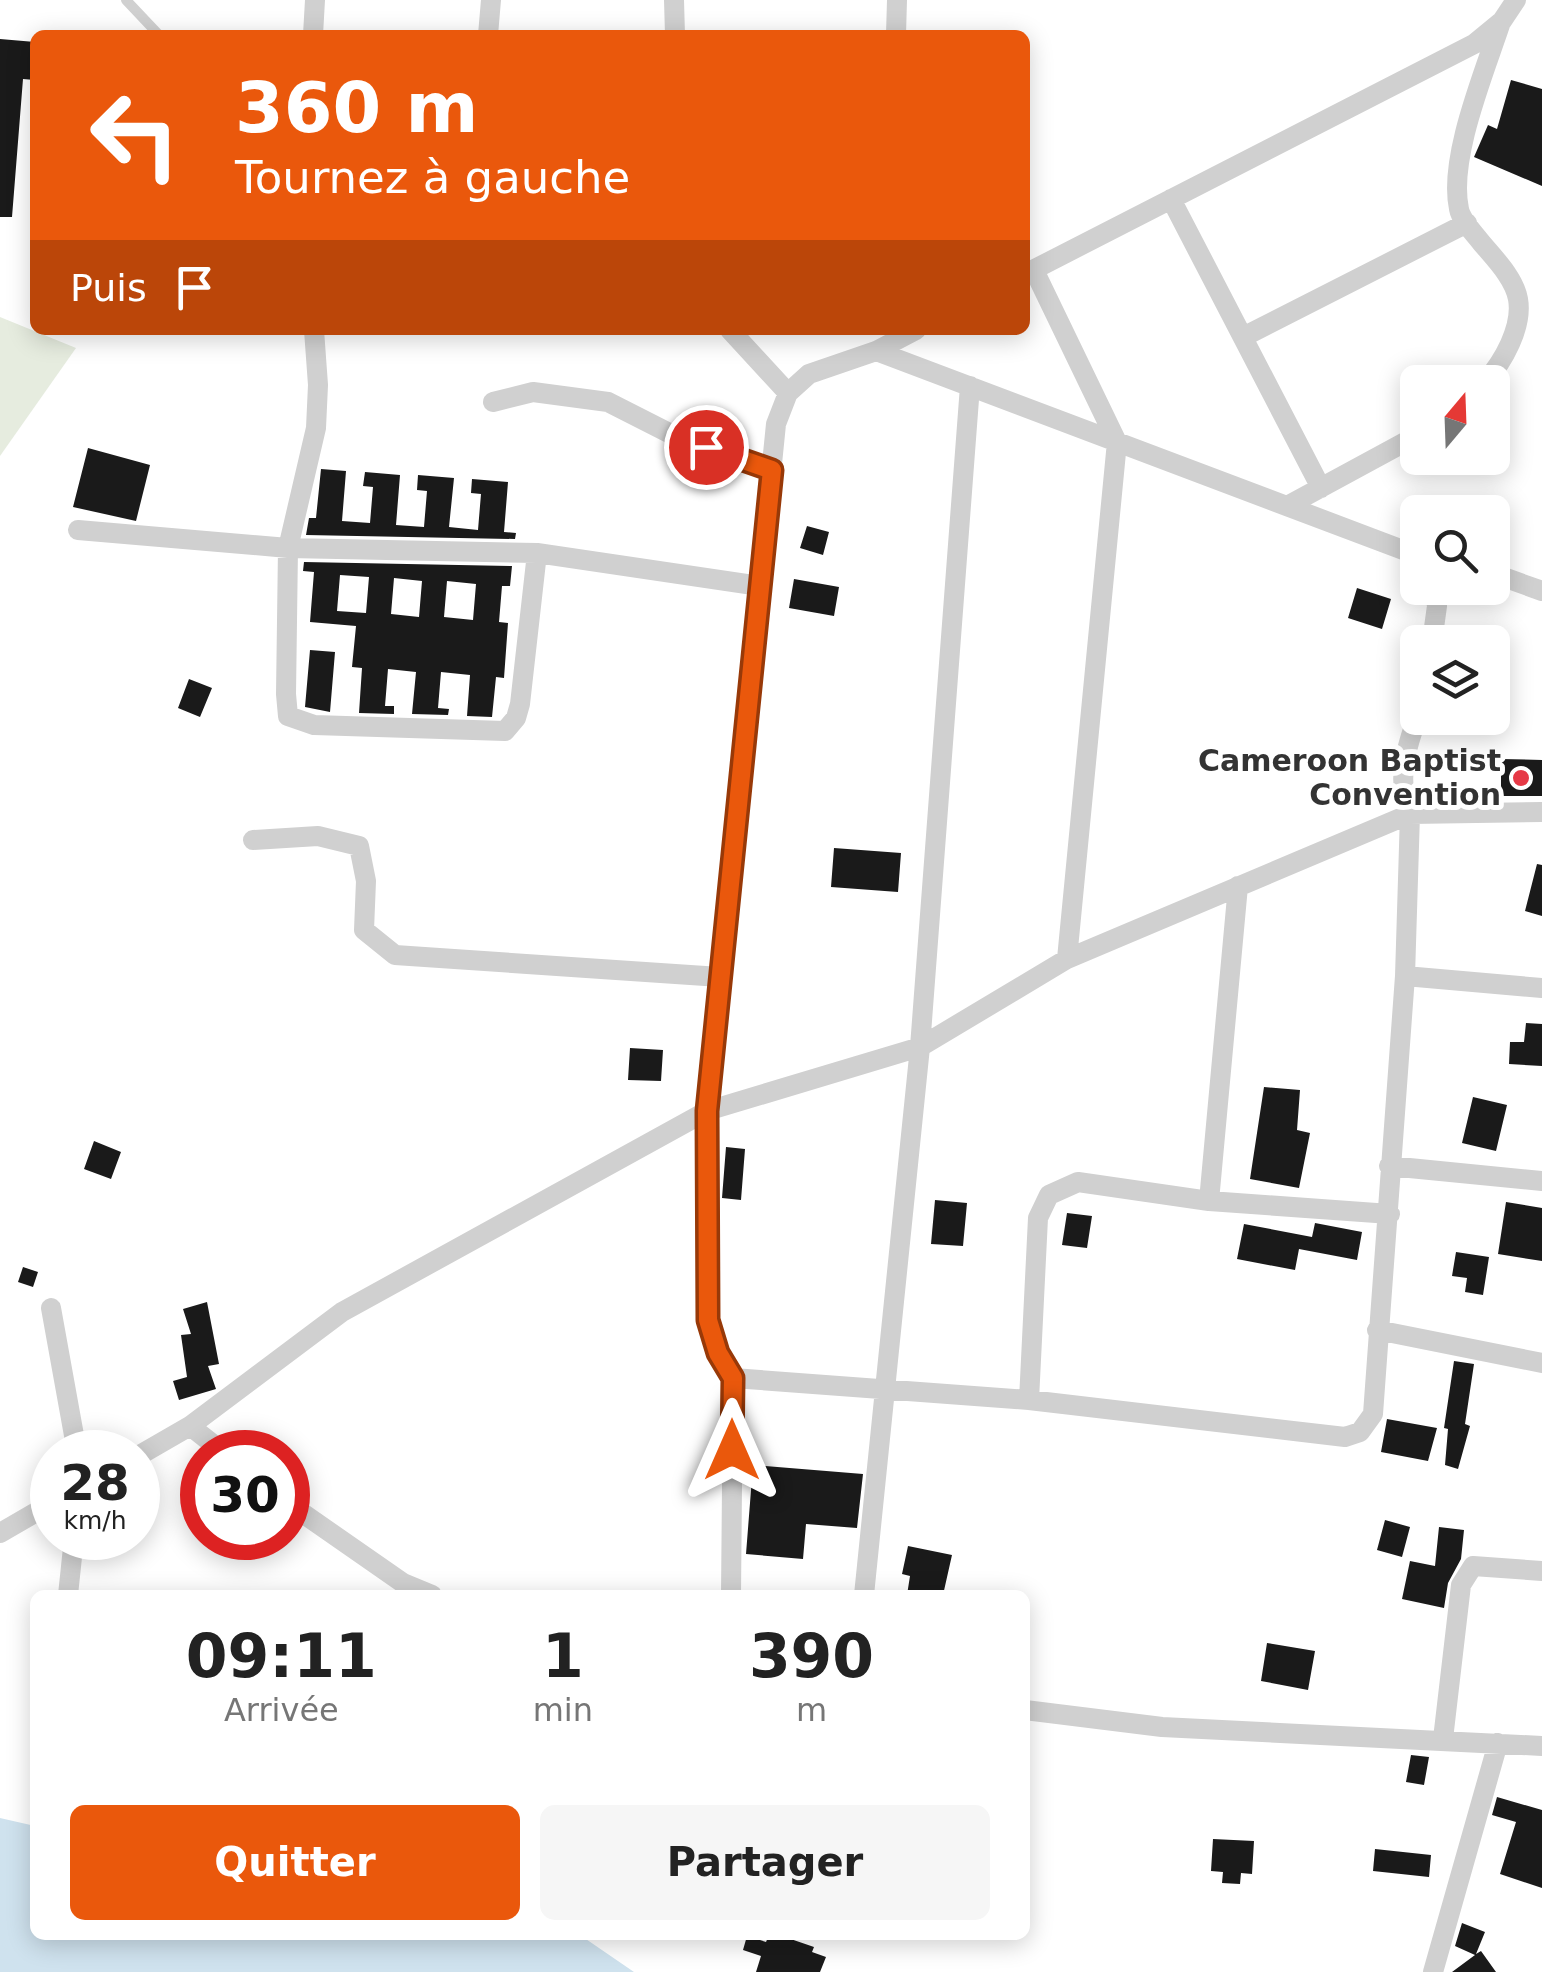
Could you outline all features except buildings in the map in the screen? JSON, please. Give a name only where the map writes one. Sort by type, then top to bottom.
[{"type":"street","points":[[313,30],[315,0]]},
{"type":"street","points":[[488,30],[491,0]]},
{"type":"street","points":[[674,0],[676,30]]},
{"type":"street","points":[[896,30],[897,0]]},
{"type":"street","points":[[1066,959],[1116,442],[1030,272],[1474,44],[1502,20],[1516,0]]},
{"type":"street","points":[[1496,365],[1516,326],[1518,298],[1509,278],[1459,212],[1458,173],[1470,116],[1502,20]]},
{"type":"street","points":[[1170,200],[1322,488]]},
{"type":"street","points":[[1243,338],[1467,223]]},
{"type":"street","points":[[314,335],[316,428],[288,548],[288,716],[314,725],[505,731],[516,718],[520,704],[538,553]]},
{"type":"street","points":[[735,335],[788,393]]},
{"type":"street","points":[[731,1590],[733,1378],[718,1353],[708,1320],[707,1111],[776,424],[788,393],[809,374],[876,351],[906,335]]},
{"type":"street","points":[[876,351],[1400,548]]},
{"type":"street","points":[[865,1590],[920,1047],[970,386]]},
{"type":"street","points":[[493,402],[533,392],[608,402],[672,436],[772,470]]},
{"type":"street","points":[[1287,506],[1400,445]]},
{"type":"street","points":[[78,530],[288,548],[538,553],[760,586]]},
{"type":"street","points":[[1510,580],[1542,591]]},
{"type":"street","points":[[733,1378],[1029,1400],[1345,1438],[1360,1432],[1373,1414],[1376,1330],[1390,1214],[1389,1166],[1405,976],[1410,814],[1403,797],[1402,766],[1412,735]]},
{"type":"street","points":[[160,1443],[190,1426],[342,1312],[707,1111],[920,1047],[1066,959],[1410,814],[1542,812]]},
{"type":"street","points":[[252,840],[318,836],[358,846],[366,881],[364,930],[396,955],[720,976]]},
{"type":"street","points":[[1209,1200],[1238,886]]},
{"type":"street","points":[[1405,976],[1542,988]]},
{"type":"street","points":[[1389,1166],[1542,1181]]},
{"type":"street","points":[[1029,1400],[1038,1218],[1049,1196],[1078,1182],[1209,1200],[1390,1214]]},
{"type":"street","points":[[51,1308],[73,1430]]},
{"type":"street","points":[[1376,1330],[1542,1363]]},
{"type":"street","points":[[190,1426],[195,1430]]},
{"type":"street","points":[[0,1533],[30,1516]]},
{"type":"street","points":[[310,1518],[403,1583],[420,1590]]},
{"type":"street","points":[[69,1590],[72,1560]]},
{"type":"street","points":[[1443,1740],[1460,1585],[1473,1566],[1542,1571]]},
{"type":"street","points":[[1030,1711],[1162,1726],[1542,1746]]},
{"type":"street","points":[[1433,1972],[1498,1743]]},
{"type":"lane","points":[[126,0],[155,30]]},
{"type":"shaded area","points":[[0,317],[30,329],[30,335],[44,335],[76,348],[0,456]]},
{"type":"water","points":[[0,1818],[30,1825],[30,1940],[587,1940],[634,1972],[0,1972]]},
{"type":"place","name":"Cameroon Baptist Convention","points":[[1521,778]]},
{"type":"route","points":[[706,447],[772,470],[707,1111],[708,1320],[718,1353],[733,1378],[732,1450]]}]
